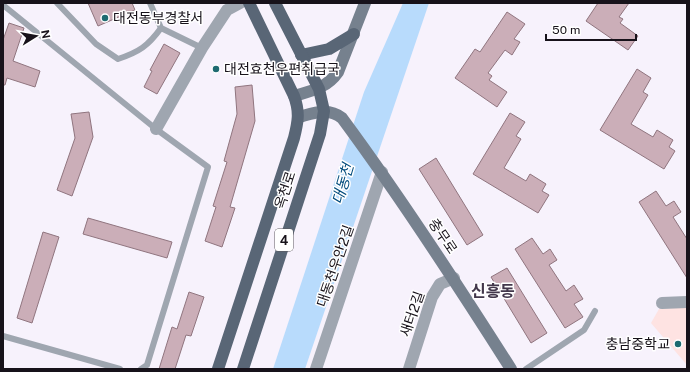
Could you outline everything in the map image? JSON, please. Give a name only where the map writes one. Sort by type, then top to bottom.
[{"type":"main road","points":[[218,369],[292,145],[298,117],[298,108],[294,96],[249,3]]},
{"type":"main road","name":"4","points":[[276,3],[319,89],[324,111]]},
{"type":"main road","points":[[294,96],[319,89],[331,82],[338,72],[365,3]]},
{"type":"main road","points":[[301,55],[329,49],[354,34]]},
{"type":"main road","points":[[298,117],[324,111]]},
{"type":"main road","name":"충무로","points":[[324,111],[336,113],[382,172],[454,278],[512,369]]},
{"type":"main road","name":"옥천로","points":[[243,369],[320,134],[324,111]]},
{"type":"street","points":[[156,129],[226,6],[240,3]]},
{"type":"street","name":"대동천우안2길","points":[[316,369],[382,172]]},
{"type":"street","name":"새터2길","points":[[409,369],[432,297],[440,284],[454,278]]},
{"type":"street","points":[[662,303],[687,302]]},
{"type":"lane","points":[[57,3],[96,44],[118,59],[136,53],[150,43],[161,28]]},
{"type":"lane","points":[[150,3],[161,28],[202,48]]},
{"type":"lane","points":[[3,5],[156,129],[208,167],[147,365],[141,369]]},
{"type":"lane","points":[[526,369],[584,330],[595,311]]},
{"type":"lane","points":[[3,336],[120,369]]},
{"type":"shaded area","name":"충남중학교","points":[[687,307],[687,365],[651,323],[659,309]]},
{"type":"water","name":"대동천","points":[[403,3],[429,3],[305,369],[273,369],[364,92]]},
{"type":"building","name":"대전동부경찰서","points":[[88,3],[132,3],[135,10],[98,26]]},
{"type":"building","points":[[598,3],[629,3],[619,17],[623,19],[620,23],[638,36],[628,50],[586,21]]},
{"type":"building","points":[[507,12],[525,24],[514,39],[520,42],[512,55],[505,50],[488,73],[492,76],[489,80],[507,92],[497,107],[455,78],[475,49],[480,52]]},
{"type":"building","points":[[9,23],[24,28],[13,61],[40,71],[35,87],[7,78],[5,85],[3,85],[3,40]]},
{"type":"building","points":[[164,44],[180,53],[157,94],[144,87],[152,71],[150,70]]},
{"type":"building","points":[[637,69],[651,78],[643,92],[648,95],[631,124],[653,137],[657,130],[673,140],[669,147],[675,151],[664,169],[600,130]]},
{"type":"building","points":[[252,85],[255,121],[230,207],[235,208],[222,247],[205,241],[216,207],[213,206],[227,162],[224,161],[237,114],[235,87]]},
{"type":"building","points":[[89,112],[93,137],[72,196],[57,190],[75,138],[71,114]]},
{"type":"building","points":[[510,113],[525,122],[516,136],[521,139],[504,168],[526,181],[530,174],[546,184],[542,191],[549,195],[538,213],[473,174]]},
{"type":"building","points":[[436,158],[483,235],[467,245],[419,169]]},
{"type":"building","points":[[656,191],[666,206],[674,201],[681,212],[673,217],[687,239],[687,278],[639,202]]},
{"type":"building","points":[[88,218],[172,242],[167,258],[83,234]]},
{"type":"building","points":[[43,232],[59,237],[32,323],[17,318]]},
{"type":"building","points":[[532,238],[543,254],[550,249],[557,260],[549,265],[566,291],[574,285],[583,299],[574,304],[583,317],[565,328],[515,249]]},
{"type":"building","points":[[507,268],[547,333],[531,343],[491,277]]},
{"type":"building","points":[[189,292],[204,297],[191,336],[186,335],[175,369],[159,369],[172,327],[177,329]]},
{"type":"place","name":"대전동부경찰서","points":[[105,18]]},
{"type":"place","name":"대전효천우편취급국","points":[[216,69]]},
{"type":"place","name":"충남중학교","points":[[678,344]]},
{"type":"district","name":"신흥동","points":[[493,291]]}]
